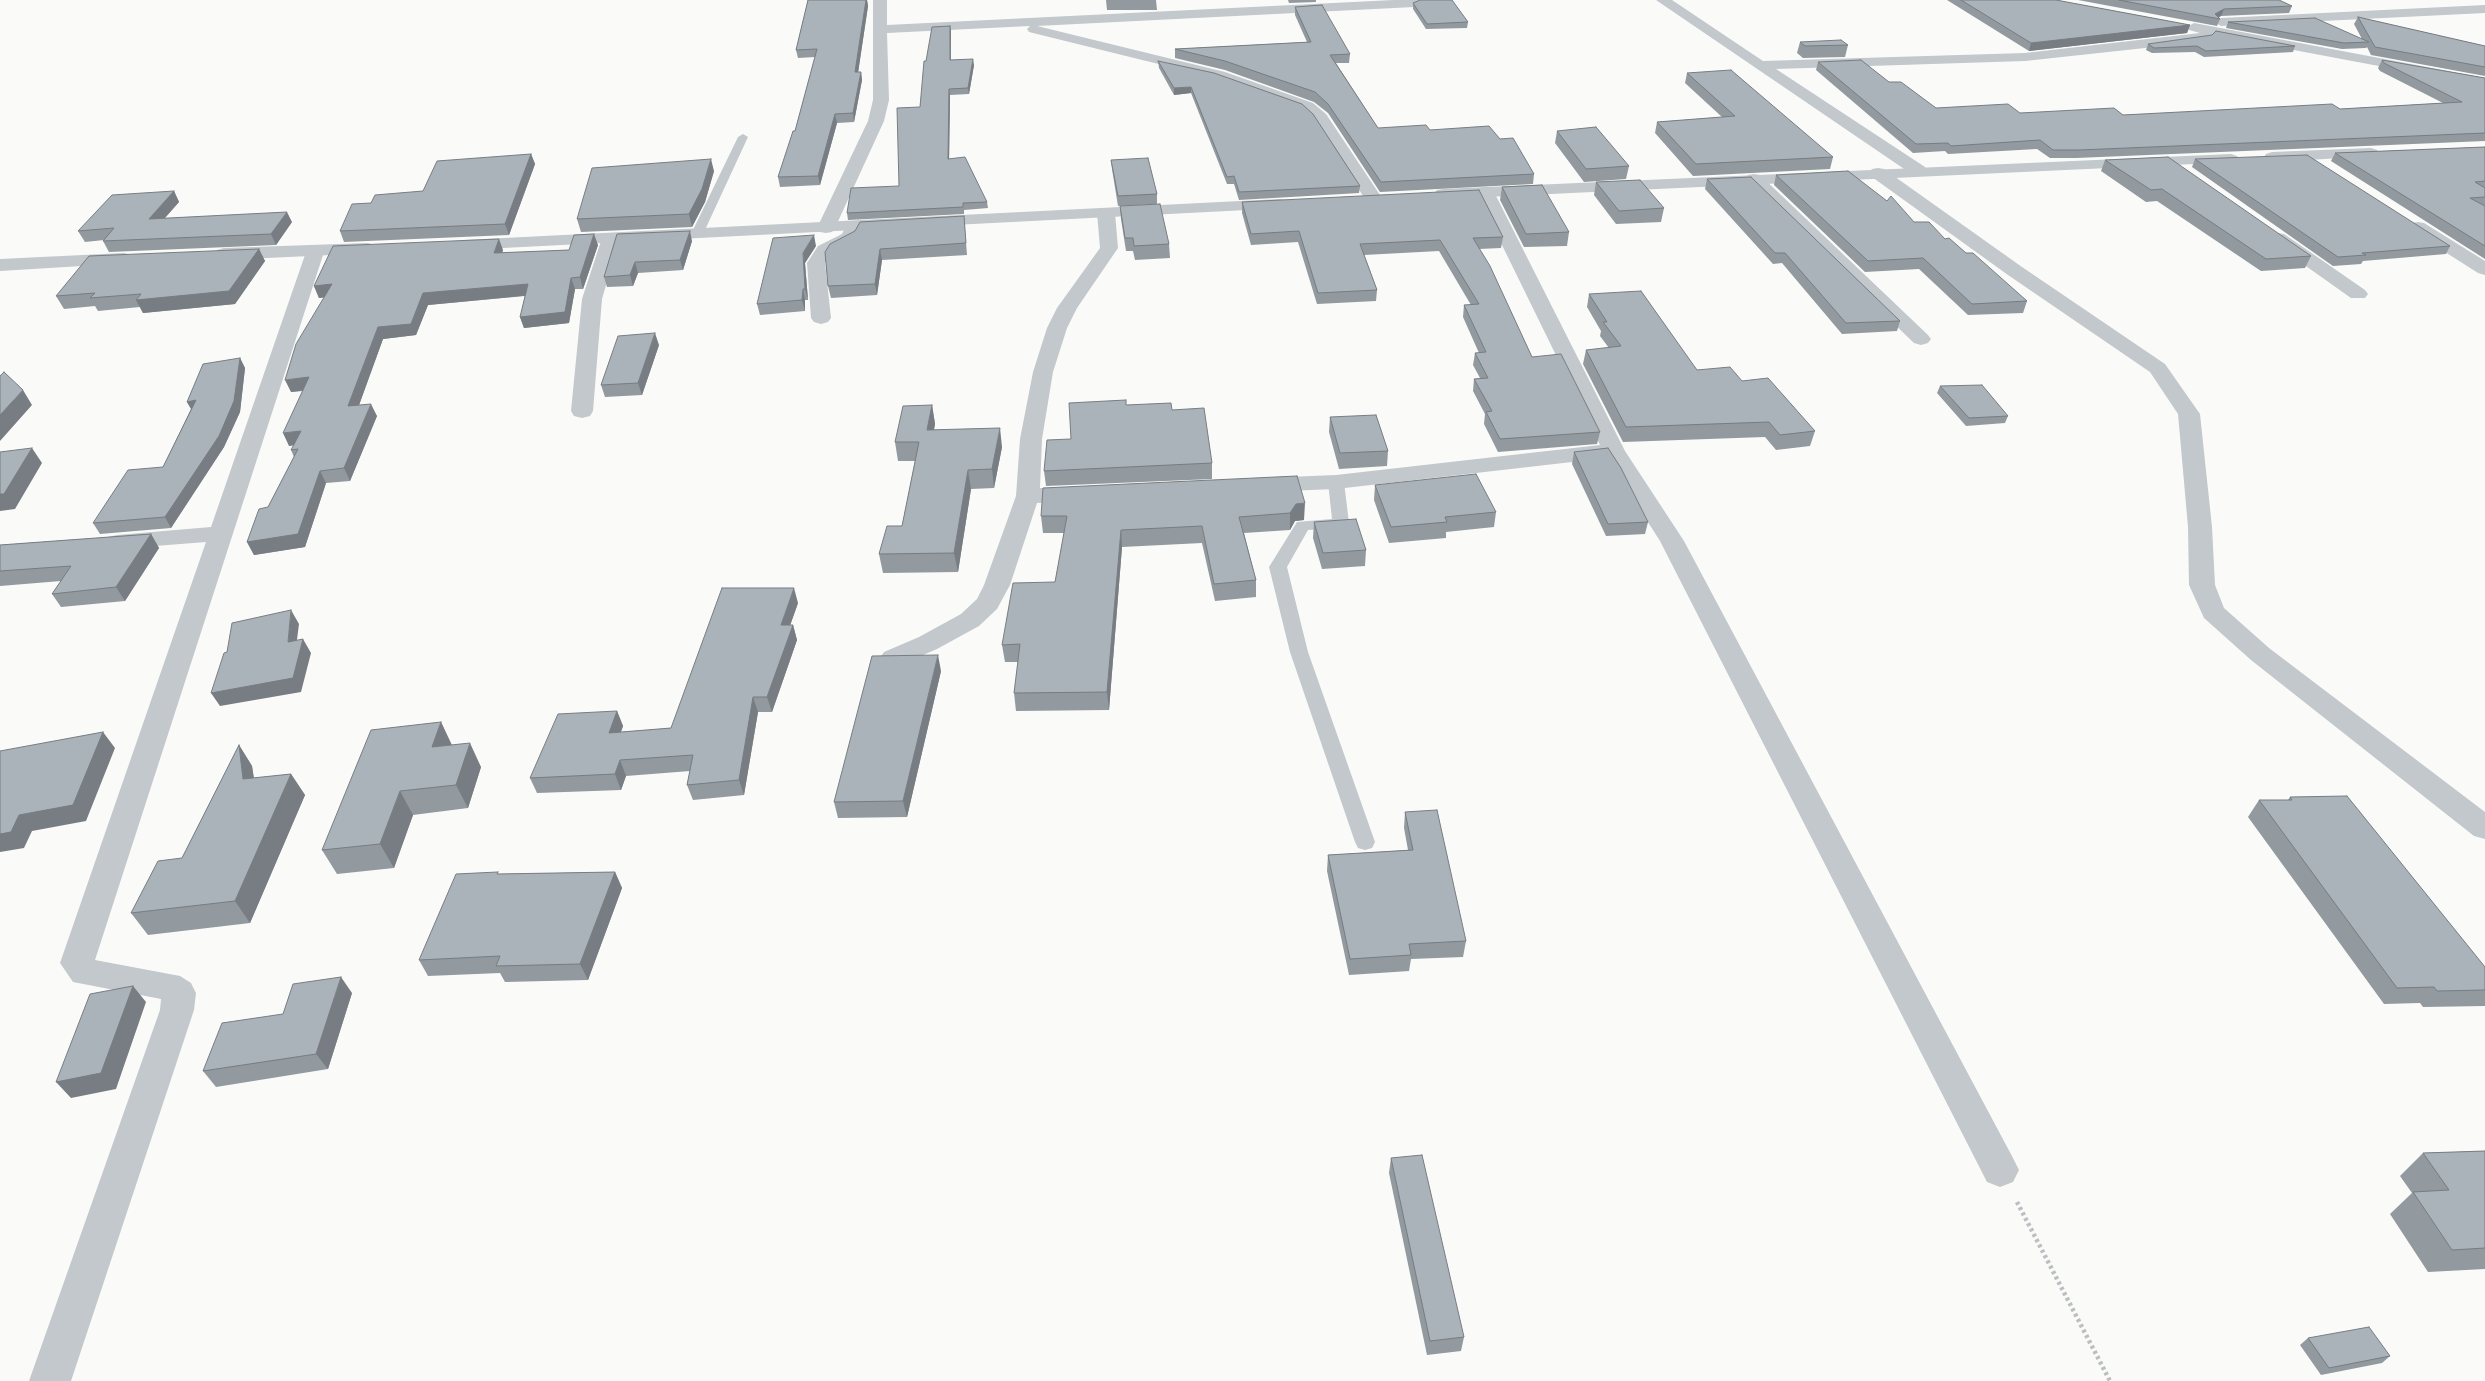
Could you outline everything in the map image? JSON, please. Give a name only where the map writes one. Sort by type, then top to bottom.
[{"type":"street","points":[[826,228],[876,121],[881,100],[882,29],[880,0]]},
{"type":"street","points":[[1663,0],[1920,171]]},
{"type":"street","points":[[1093,3],[1094,18]]},
{"type":"street","points":[[882,29],[1414,3]]},
{"type":"street","points":[[2485,9],[2177,24],[2485,82]]},
{"type":"street","points":[[1007,22],[1220,75],[1308,106],[1320,117],[1373,198]]},
{"type":"street","points":[[1763,65],[2049,55],[2204,36],[2211,30]]},
{"type":"street","points":[[1429,195],[1486,195],[1878,173],[2387,152]]},
{"type":"street","points":[[2308,156],[2332,171]]},
{"type":"street","points":[[2168,161],[2192,178]]},
{"type":"street","points":[[1878,173],[2015,271],[2158,368],[2189,414],[2200,527],[2202,585],[2213,612],[2260,654],[2485,828]]},
{"type":"street","points":[[1754,179],[1921,338]]},
{"type":"street","points":[[1486,195],[1614,451],[1672,541],[2000,1170]]},
{"type":"street","points":[[1355,200],[1392,197]]},
{"type":"street","points":[[443,246],[1300,203]]},
{"type":"street","points":[[893,658],[928,643],[970,620],[988,603],[997,585],[1028,496],[1031,439],[1043,372],[1057,328],[1067,308],[1109,248],[1106,213]]},
{"type":"street","points":[[2401,216],[2485,269]]},
{"type":"street","points":[[821,318],[816,263],[824,250],[850,237],[854,226]]},
{"type":"street","points":[[2263,227],[2358,294]]},
{"type":"street","points":[[582,411],[592,299],[611,238]]},
{"type":"street","points":[[203,255],[384,249]]},
{"type":"street","points":[[50,1381],[178,1010],[179,993],[168,986],[150,985],[86,972],[77,963],[315,252]]},
{"type":"street","points":[[0,265],[145,258]]},
{"type":"street","points":[[1236,486],[1336,482],[1614,451]]},
{"type":"street","points":[[1028,496],[1098,493]]},
{"type":"street","points":[[95,544],[220,534]]},
{"type":"lane","points":[[698,232],[743,136]]},
{"type":"lane","points":[[1336,482],[1341,523],[1302,525],[1278,567],[1299,652],[1364,842]]},
{"type":"path","points":[[2000,1170],[2110,1381]]},
{"type":"building","points":[[808,0],[866,0],[855,72],[861,72],[853,113],[835,114],[818,176],[778,177],[793,131],[795,131],[817,49],[796,50]]},
{"type":"building","points":[[1420,0],[1452,0],[1468,22],[1427,24],[1413,3]]},
{"type":"building","points":[[1961,0],[2056,0],[2190,25],[2031,43]]},
{"type":"building","points":[[2119,0],[2279,0],[2292,6],[2224,9],[2215,14],[2220,19]]},
{"type":"building","points":[[1322,5],[1350,54],[1330,55],[1378,128],[1426,125],[1430,130],[1489,126],[1500,139],[1513,138],[1534,174],[1381,182],[1328,104],[1315,92],[1225,61],[1175,49],[1311,42],[1295,7]]},
{"type":"building","points":[[2358,17],[2485,46],[2485,67],[2375,47]]},
{"type":"building","points":[[2315,18],[2369,42],[2344,43],[2228,22]]},
{"type":"building","points":[[950,26],[950,60],[973,59],[968,88],[949,89],[948,159],[965,157],[987,202],[963,203],[963,207],[847,213],[851,188],[899,186],[897,108],[920,107],[924,61],[926,61],[932,27]]},
{"type":"building","points":[[2216,31],[2295,46],[2206,51],[2197,46],[2154,48],[2148,44],[2212,35]]},
{"type":"building","points":[[1841,40],[1848,45],[1805,46],[1800,42]]},
{"type":"building","points":[[1861,60],[1889,82],[1901,82],[1936,108],[2008,104],[2020,113],[2114,108],[2123,115],[2332,104],[2340,109],[2462,102],[2384,63],[2382,60],[2485,78],[2485,133],[2079,150],[2053,150],[2040,140],[1951,146],[1948,143],[1916,144],[1818,62]]},
{"type":"building","points":[[1158,61],[1214,73],[1302,104],[1313,114],[1360,186],[1239,192],[1234,176],[1227,177],[1191,87],[1174,88]]},
{"type":"building","points":[[1731,70],[1833,157],[1696,164],[1657,122],[1735,116],[1687,73]]},
{"type":"building","points":[[1596,127],[1629,166],[1586,169],[1557,131]]},
{"type":"building","points":[[2485,147],[2485,181],[2475,182],[2485,188],[2485,197],[2470,198],[2485,206],[2485,246],[2335,153]]},
{"type":"building","points":[[531,154],[505,224],[340,231],[352,204],[371,203],[375,195],[423,191],[437,161]]},
{"type":"building","points":[[2307,155],[2450,246],[2362,253],[2366,255],[2338,257],[2195,159]]},
{"type":"building","points":[[2168,157],[2311,256],[2266,259],[2162,189],[2151,190],[2105,160]]},
{"type":"building","points":[[1148,158],[1157,194],[1118,196],[1111,160]]},
{"type":"building","points":[[711,159],[702,189],[689,214],[577,219],[592,168]]},
{"type":"building","points":[[1848,171],[1887,201],[1891,196],[1914,222],[1929,222],[1945,239],[1949,238],[1966,253],[1973,253],[2027,301],[1972,304],[1923,258],[1868,261],[1776,175]]},
{"type":"building","points":[[1751,177],[1900,321],[1846,323],[1785,253],[1775,253],[1707,179]]},
{"type":"building","points":[[1640,180],[1664,208],[1619,211],[1596,182]]},
{"type":"building","points":[[1542,185],[1569,232],[1526,234],[1502,187]]},
{"type":"building","points":[[1479,190],[1503,237],[1473,238],[1490,266],[1532,357],[1561,354],[1600,432],[1500,439],[1486,412],[1492,411],[1474,379],[1488,378],[1475,353],[1486,352],[1464,305],[1479,304],[1440,240],[1360,244],[1377,290],[1318,293],[1299,231],[1251,234],[1242,202]]},
{"type":"building","points":[[174,191],[149,219],[287,212],[271,234],[103,241],[114,228],[78,231],[112,195]]},
{"type":"building","points":[[1160,204],[1169,244],[1134,246],[1133,238],[1125,238],[1120,206]]},
{"type":"building","points":[[964,216],[966,243],[880,249],[875,284],[828,286],[825,252],[830,244],[855,231],[860,222]]},
{"type":"building","points":[[690,231],[680,260],[635,262],[630,275],[604,277],[617,234]]},
{"type":"building","points":[[594,234],[580,277],[571,278],[565,312],[520,317],[528,284],[423,293],[411,324],[378,327],[348,406],[371,404],[344,468],[320,471],[298,534],[247,542],[259,509],[268,507],[298,449],[291,450],[301,431],[283,433],[309,377],[285,380],[296,344],[332,284],[314,286],[333,246],[499,239],[494,253],[569,250],[574,235]]},
{"type":"building","points":[[814,235],[803,253],[805,289],[803,289],[802,300],[757,304],[773,238]]},
{"type":"building","points":[[259,249],[229,291],[136,300],[141,294],[90,298],[95,293],[56,296],[89,256]]},
{"type":"building","points":[[1641,291],[1697,370],[1730,367],[1742,381],[1768,378],[1815,431],[1780,435],[1769,422],[1626,427],[1586,350],[1621,346],[1603,322],[1607,322],[1589,294]]},
{"type":"building","points":[[655,333],[638,383],[601,385],[618,336]]},
{"type":"building","points":[[240,358],[234,401],[219,436],[165,517],[93,523],[128,470],[163,467],[196,400],[187,402],[203,364]]},
{"type":"building","points":[[4,372],[23,390],[0,415],[0,376]]},
{"type":"building","points":[[1982,385],[2008,416],[1969,418],[1940,386]]},
{"type":"building","points":[[1126,400],[1126,405],[1171,403],[1172,410],[1204,408],[1212,463],[1044,471],[1047,440],[1071,439],[1069,403]]},
{"type":"building","points":[[932,405],[927,430],[1000,428],[992,469],[968,470],[954,553],[879,554],[887,526],[902,526],[919,442],[895,442],[903,406]]},
{"type":"building","points":[[1376,415],[1388,451],[1340,453],[1330,417]]},
{"type":"building","points":[[32,448],[4,494],[0,494],[0,452]]},
{"type":"building","points":[[1608,448],[1621,468],[1648,522],[1608,524],[1574,452]]},
{"type":"building","points":[[1476,474],[1496,512],[1445,517],[1447,522],[1391,527],[1375,485]]},
{"type":"building","points":[[1297,476],[1305,503],[1296,504],[1290,513],[1239,517],[1256,580],[1214,584],[1202,526],[1121,530],[1107,692],[1014,693],[1020,644],[1002,645],[1013,583],[1055,582],[1067,516],[1041,516],[1043,488]]},
{"type":"building","points":[[1356,519],[1366,550],[1323,553],[1314,522]]},
{"type":"building","points":[[151,534],[116,587],[52,594],[71,566],[0,571],[0,545]]},
{"type":"building","points":[[722,588],[794,588],[781,625],[793,625],[767,697],[753,697],[739,780],[687,785],[693,755],[620,760],[615,774],[530,778],[558,714],[617,711],[609,733],[671,728]]},
{"type":"building","points":[[291,610],[288,642],[303,639],[293,678],[211,693],[224,653],[227,652],[232,623]]},
{"type":"building","points":[[938,655],[903,801],[834,802],[872,656]]},
{"type":"building","points":[[441,722],[432,747],[470,743],[456,785],[400,791],[380,844],[322,850],[371,730]]},
{"type":"building","points":[[103,732],[73,805],[19,815],[11,832],[0,834],[0,751]]},
{"type":"building","points":[[239,745],[243,779],[291,774],[235,901],[131,913],[158,861],[182,858]]},
{"type":"building","points":[[2347,796],[2485,967],[2485,990],[2437,991],[2434,987],[2397,988],[2259,800],[2292,800],[2290,797]]},
{"type":"building","points":[[1437,810],[1466,941],[1409,944],[1411,955],[1350,959],[1328,855],[1413,850],[1405,812]]},
{"type":"building","points":[[498,872],[497,874],[615,872],[580,964],[496,966],[500,956],[419,960],[456,874]]},
{"type":"building","points":[[341,977],[316,1054],[203,1071],[222,1023],[283,1014],[293,984]]},
{"type":"building","points":[[133,986],[101,1073],[56,1082],[90,994]]},
{"type":"building","points":[[2485,1151],[2485,1248],[2452,1250],[2413,1192],[2449,1190],[2423,1153]]},
{"type":"building","points":[[1422,1155],[1464,1337],[1430,1341],[1391,1158]]},
{"type":"building","points":[[2369,1327],[2390,1356],[2329,1368],[2308,1338]]}]
